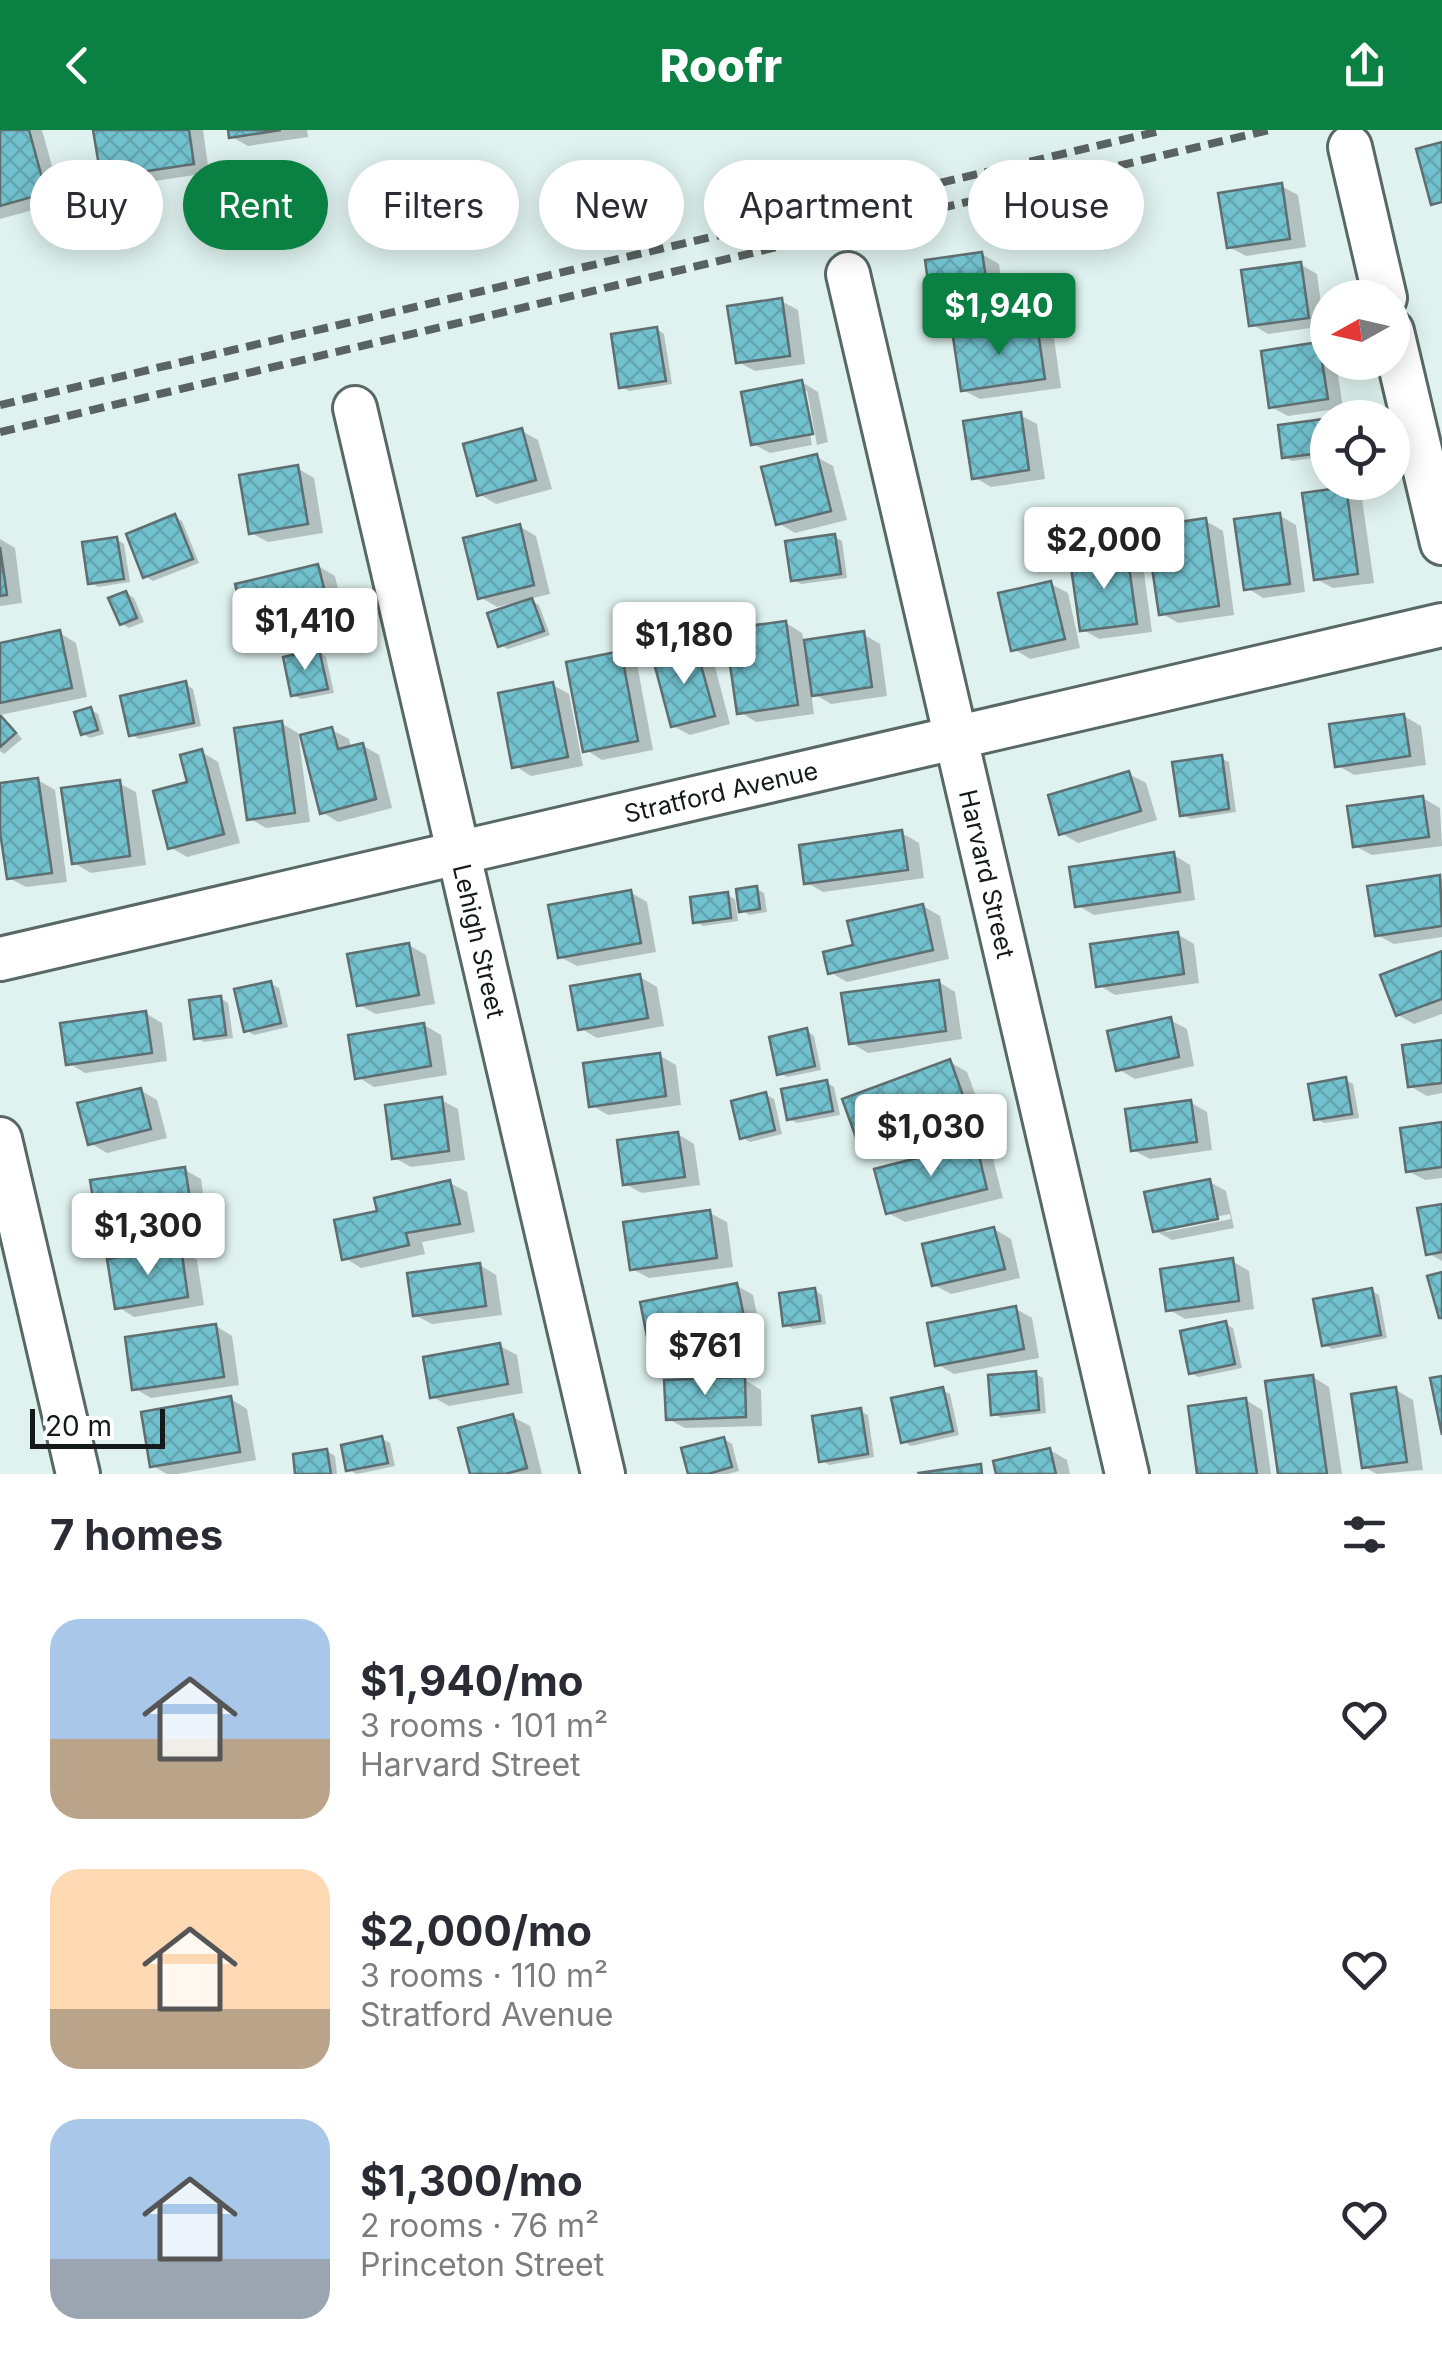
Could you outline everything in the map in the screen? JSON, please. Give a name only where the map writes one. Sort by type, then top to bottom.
[{"type":"street","points":[[1350,147],[1381,280]]},
{"type":"street","name":"Harvard Street","points":[[848,274],[1127,1474]]},
{"type":"street","points":[[1404,380],[1442,543]]},
{"type":"street","name":"Lehigh Street","points":[[355,408],[603,1474]]},
{"type":"street","name":"Stratford Avenue","points":[[0,959],[1442,625]]},
{"type":"street","points":[[0,1139],[78,1474]]},
{"type":"building","points":[[0,130],[29,130],[37,160],[30,160],[30,198],[0,206]]},
{"type":"building","points":[[93,130],[189,130],[193,160],[183,160],[183,166],[163,169],[163,160],[98,160]]},
{"type":"building","points":[[228,130],[281,130],[229,138]]},
{"type":"building","points":[[1442,142],[1442,202],[1431,205],[1416,149]]},
{"type":"building","points":[[1282,183],[1290,239],[1227,248],[1218,193]]},
{"type":"building","points":[[982,252],[991,310],[933,318],[925,260]]},
{"type":"building","points":[[1301,262],[1309,318],[1249,326],[1241,270]]},
{"type":"building","points":[[782,298],[790,356],[736,363],[727,306]]},
{"type":"building","points":[[1037,325],[1045,379],[961,391],[953,337]]},
{"type":"building","points":[[657,327],[666,381],[619,388],[611,334]]},
{"type":"building","points":[[1310,343],[1310,380],[1325,380],[1328,399],[1269,408],[1261,351]]},
{"type":"building","points":[[802,380],[813,434],[751,445],[741,392]]},
{"type":"building","points":[[1021,412],[1029,470],[972,479],[963,421]]},
{"type":"building","points":[[1310,421],[1310,454],[1282,458],[1278,425]]},
{"type":"building","points":[[522,428],[536,480],[477,496],[463,444]]},
{"type":"building","points":[[817,454],[831,511],[776,525],[761,467]]},
{"type":"building","points":[[298,465],[308,524],[249,534],[239,475]]},
{"type":"building","points":[[1310,492],[1310,500],[1348,500],[1358,574],[1314,580],[1302,493]]},
{"type":"building","points":[[1280,513],[1290,584],[1244,590],[1234,519]]},
{"type":"building","points":[[175,514],[193,559],[143,578],[126,534]]},
{"type":"building","points":[[1206,518],[1219,606],[1159,615],[1146,527]]},
{"type":"building","points":[[520,524],[534,585],[478,599],[463,538]]},
{"type":"building","points":[[835,534],[841,574],[791,581],[785,541]]},
{"type":"building","points":[[117,537],[124,579],[88,584],[82,542]]},
{"type":"building","points":[[0,547],[7,595],[0,596]]},
{"type":"building","points":[[1127,553],[1137,624],[1080,631],[1070,560]]},
{"type":"building","points":[[318,564],[331,617],[268,633],[265,620],[245,625],[235,584]]},
{"type":"building","points":[[1051,581],[1065,639],[1011,651],[998,593]]},
{"type":"building","points":[[126,591],[137,618],[120,625],[108,598]]},
{"type":"building","points":[[532,598],[544,631],[498,647],[487,613]]},
{"type":"building","points":[[786,621],[798,705],[737,714],[725,629]]},
{"type":"building","points":[[60,630],[72,688],[0,703],[0,643]]},
{"type":"building","points":[[864,631],[872,687],[812,696],[804,640]]},
{"type":"building","points":[[696,647],[715,716],[671,727],[653,659]]},
{"type":"building","points":[[319,649],[328,689],[291,696],[283,657]]},
{"type":"building","points":[[621,651],[638,741],[583,752],[566,662]]},
{"type":"building","points":[[186,681],[194,723],[129,736],[120,696]]},
{"type":"building","points":[[553,682],[568,757],[512,768],[498,693]]},
{"type":"building","points":[[91,707],[98,730],[81,735],[74,712]]},
{"type":"building","points":[[1404,714],[1410,756],[1335,767],[1329,724]]},
{"type":"building","points":[[0,717],[16,733],[0,747]]},
{"type":"building","points":[[282,721],[295,813],[247,820],[234,728]]},
{"type":"building","points":[[332,727],[338,749],[363,743],[376,799],[320,814],[300,735]]},
{"type":"building","points":[[202,749],[224,834],[168,849],[153,791],[187,782],[180,755]]},
{"type":"building","points":[[1222,755],[1229,809],[1180,816],[1172,762]]},
{"type":"building","points":[[1129,771],[1141,811],[1059,835],[1048,795]]},
{"type":"building","points":[[38,778],[52,873],[7,879],[0,832],[0,783]]},
{"type":"building","points":[[120,780],[130,856],[72,864],[61,788]]},
{"type":"building","points":[[1423,796],[1429,837],[1353,847],[1347,806]]},
{"type":"building","points":[[902,830],[908,870],[804,884],[799,845]]},
{"type":"building","points":[[1174,852],[1180,892],[1075,907],[1069,867]]},
{"type":"building","points":[[1440,875],[1442,926],[1375,936],[1367,886]]},
{"type":"building","points":[[757,886],[760,909],[739,912],[736,889]]},
{"type":"building","points":[[631,890],[641,943],[558,958],[548,905]]},
{"type":"building","points":[[728,892],[731,918],[693,923],[690,897]]},
{"type":"building","points":[[923,904],[933,950],[828,974],[823,952],[853,945],[847,921]]},
{"type":"building","points":[[1178,932],[1184,974],[1096,987],[1090,944]]},
{"type":"building","points":[[409,943],[419,995],[357,1006],[347,954]]},
{"type":"building","points":[[1442,951],[1442,999],[1396,1016],[1380,975]]},
{"type":"building","points":[[640,974],[648,1018],[578,1030],[570,986]]},
{"type":"building","points":[[939,980],[946,1031],[849,1044],[841,993]]},
{"type":"building","points":[[271,981],[281,1023],[244,1032],[234,989]]},
{"type":"building","points":[[221,996],[226,1035],[194,1039],[189,1000]]},
{"type":"building","points":[[146,1011],[152,1053],[66,1065],[60,1023]]},
{"type":"building","points":[[1171,1017],[1179,1057],[1116,1071],[1107,1031]]},
{"type":"building","points":[[424,1023],[431,1066],[355,1079],[348,1035]]},
{"type":"building","points":[[807,1028],[815,1066],[777,1075],[769,1037]]},
{"type":"building","points":[[1442,1040],[1442,1083],[1408,1087],[1402,1045]]},
{"type":"building","points":[[660,1053],[666,1096],[589,1107],[583,1063]]},
{"type":"building","points":[[950,1059],[966,1104],[858,1143],[842,1099]]},
{"type":"building","points":[[1346,1077],[1352,1114],[1314,1120],[1308,1084]]},
{"type":"building","points":[[827,1080],[833,1111],[787,1120],[781,1089]]},
{"type":"building","points":[[141,1088],[151,1129],[88,1145],[77,1103]]},
{"type":"building","points":[[766,1092],[775,1130],[740,1139],[731,1101]]},
{"type":"building","points":[[442,1097],[449,1151],[392,1159],[385,1105]]},
{"type":"building","points":[[1191,1100],[1197,1142],[1131,1151],[1125,1109]]},
{"type":"building","points":[[1442,1122],[1442,1167],[1406,1172],[1400,1128]]},
{"type":"building","points":[[678,1132],[685,1177],[623,1185],[617,1140]]},
{"type":"building","points":[[976,1143],[987,1189],[886,1214],[874,1169]]},
{"type":"building","points":[[185,1167],[192,1212],[97,1225],[90,1180]]},
{"type":"building","points":[[1210,1179],[1218,1219],[1153,1232],[1144,1192]]},
{"type":"building","points":[[450,1180],[460,1224],[406,1233],[409,1245],[342,1260],[334,1220],[377,1211],[374,1198]]},
{"type":"building","points":[[1442,1204],[1442,1252],[1426,1255],[1417,1208]]},
{"type":"building","points":[[710,1210],[717,1258],[630,1270],[623,1222]]},
{"type":"building","points":[[994,1227],[1005,1269],[932,1286],[922,1244]]},
{"type":"building","points":[[181,1247],[188,1297],[115,1309],[107,1259]]},
{"type":"building","points":[[1233,1258],[1239,1301],[1166,1311],[1160,1269]]},
{"type":"building","points":[[480,1263],[486,1306],[413,1316],[407,1273]]},
{"type":"building","points":[[1442,1272],[1442,1318],[1439,1318],[1427,1276]]},
{"type":"building","points":[[737,1283],[746,1326],[649,1346],[640,1302]]},
{"type":"building","points":[[815,1288],[820,1321],[783,1326],[779,1293]]},
{"type":"building","points":[[1372,1288],[1381,1335],[1322,1346],[1313,1299]]},
{"type":"building","points":[[1016,1306],[1024,1349],[935,1366],[927,1323]]},
{"type":"building","points":[[1226,1321],[1235,1364],[1189,1374],[1180,1331]]},
{"type":"building","points":[[216,1324],[224,1377],[132,1390],[125,1337]]},
{"type":"building","points":[[500,1343],[508,1384],[430,1398],[423,1357]]},
{"type":"building","points":[[1036,1371],[1039,1410],[991,1415],[988,1375]]},
{"type":"building","points":[[1313,1375],[1327,1474],[1278,1474],[1265,1381]]},
{"type":"building","points":[[1442,1376],[1442,1435],[1430,1378]]},
{"type":"building","points":[[745,1377],[746,1417],[666,1420],[664,1380]]},
{"type":"building","points":[[943,1387],[953,1431],[901,1443],[891,1398]]},
{"type":"building","points":[[1396,1387],[1407,1462],[1362,1468],[1351,1394]]},
{"type":"building","points":[[231,1396],[240,1452],[150,1467],[141,1412]]},
{"type":"building","points":[[1246,1398],[1257,1474],[1197,1474],[1188,1406]]},
{"type":"building","points":[[861,1408],[868,1454],[819,1462],[812,1416]]},
{"type":"building","points":[[513,1414],[527,1468],[505,1474],[470,1474],[458,1428]]},
{"type":"building","points":[[382,1436],[388,1463],[346,1471],[341,1445]]},
{"type":"building","points":[[724,1437],[732,1467],[708,1474],[688,1474],[681,1448]]},
{"type":"building","points":[[1050,1448],[1056,1474],[996,1474],[993,1461]]},
{"type":"building","points":[[327,1449],[331,1474],[295,1474],[293,1454]]},
{"type":"building","points":[[981,1464],[982,1474],[919,1473]]},
{"type":"railway","points":[[0,405],[1164,130]]},
{"type":"railway","points":[[0,432],[1269,130]]}]
